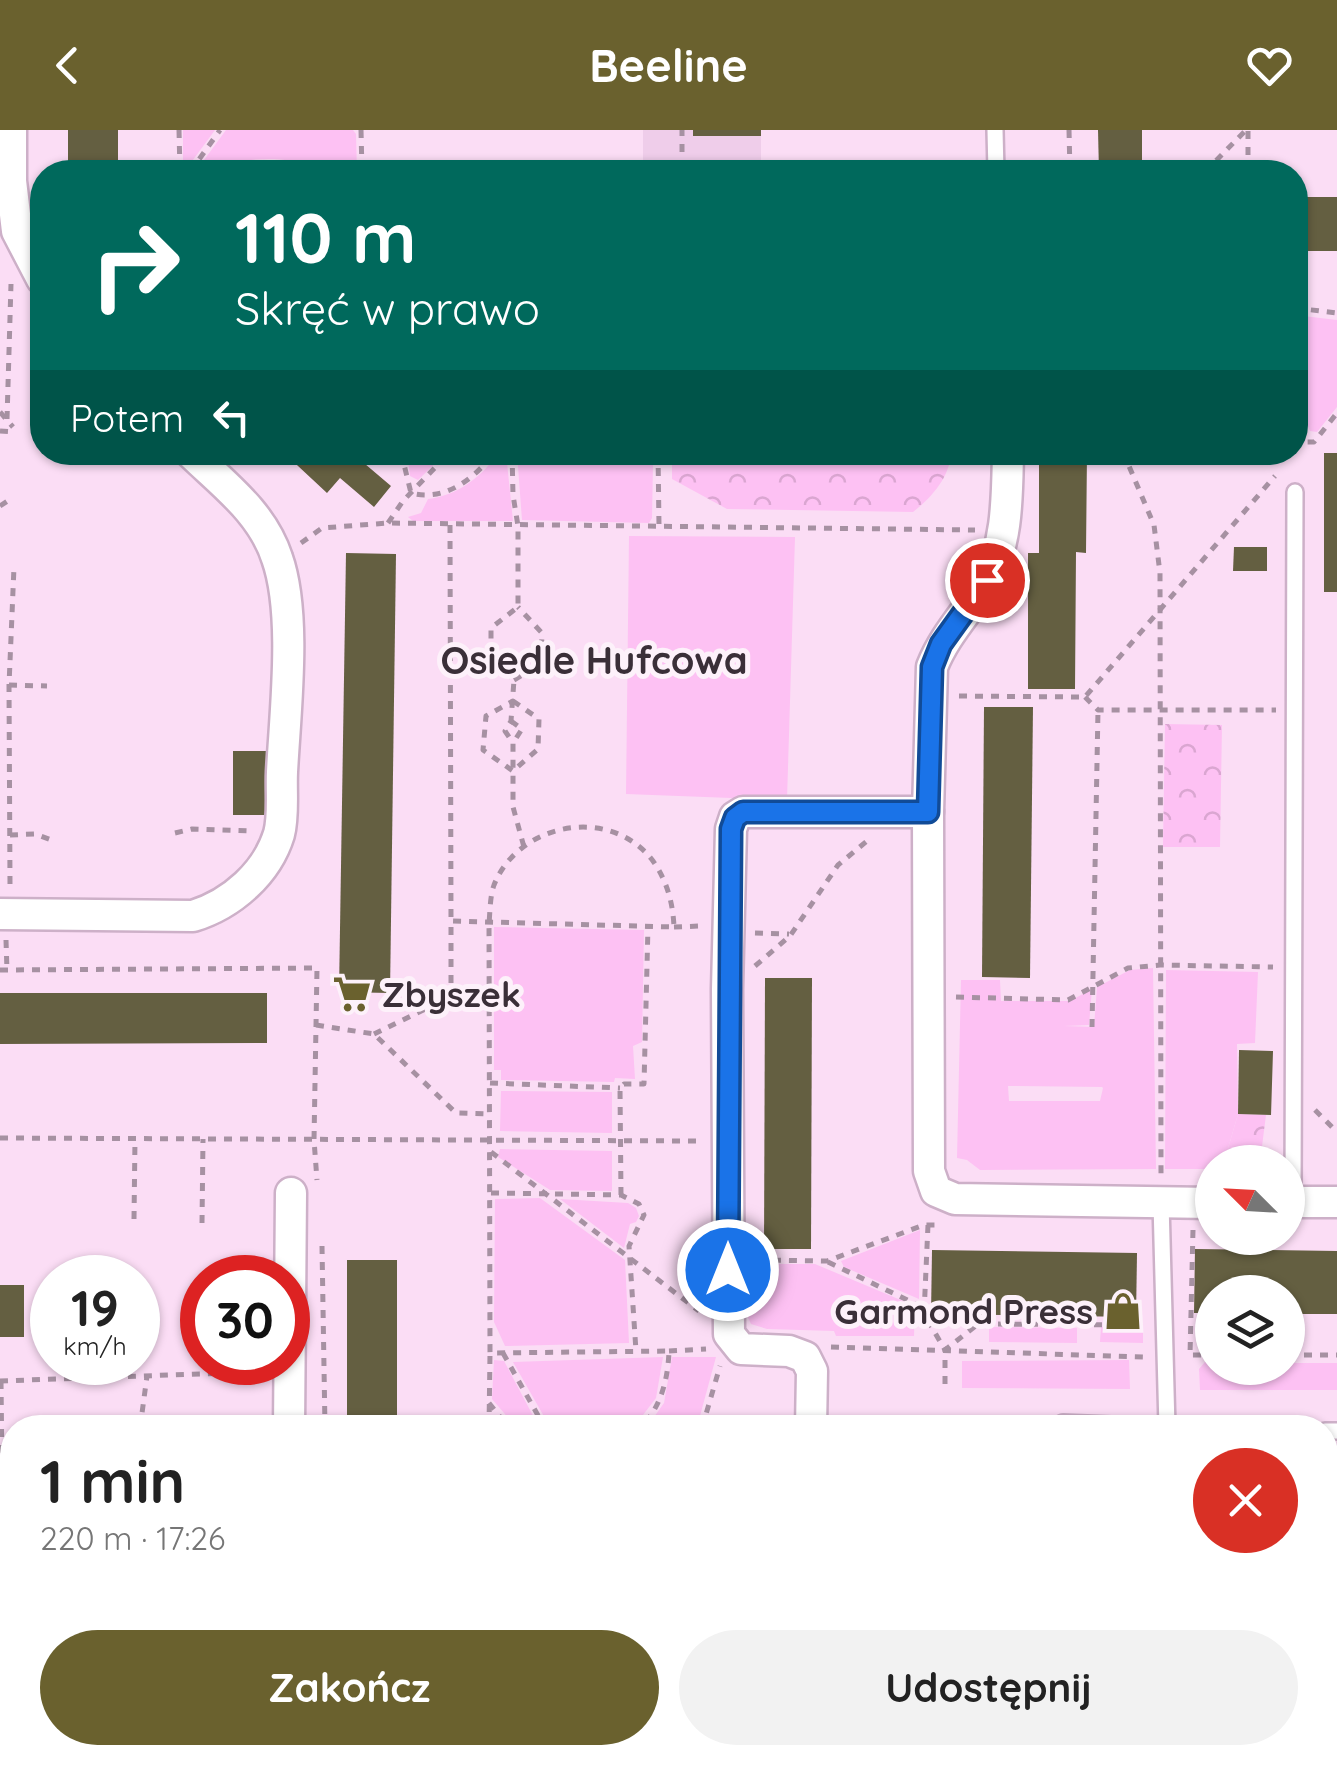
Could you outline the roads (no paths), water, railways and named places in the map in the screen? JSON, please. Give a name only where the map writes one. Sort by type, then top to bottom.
[{"type":"street","points":[[11,130],[11,181],[17,231],[30,255]]},
{"type":"street","points":[[5,914],[194,916],[214,909],[252,878],[279,832],[286,659],[285,600],[278,560],[261,520],[204,465]]},
{"type":"street","points":[[1007,465],[1003,530],[987,580],[941,644],[932,667],[913,812],[928,997],[929,1171],[936,1191],[955,1199],[1161,1213],[1195,1206]]},
{"type":"street","points":[[811,1415],[812,1371],[805,1357],[789,1351],[741,1348],[729,1334],[727,989],[731,829],[735,818],[743,812],[913,812]]},
{"type":"street","points":[[289,1415],[305,1196]]},
{"type":"street","points":[[1305,1202],[1337,1202]]},
{"type":"lane","points":[[995,130],[996,160]]},
{"type":"lane","points":[[1290,1145],[1295,492]]},
{"type":"lane","points":[[1161,1213],[1156,1325],[1166,1415]]},
{"type":"place","name":"Zbyszek","points":[[352,994]]},
{"type":"place","name":"Garmond Press","points":[[1123,1311]]},
{"type":"district","name":"Osiedle Hufcowa","points":[[594,660]]}]
